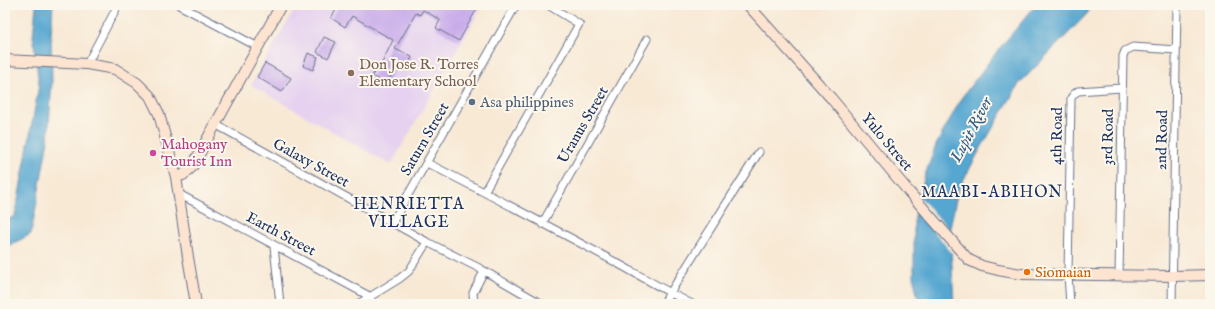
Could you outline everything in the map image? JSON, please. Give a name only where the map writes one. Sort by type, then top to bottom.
[{"type":"street","points":[[87,64],[118,5]]},
{"type":"street","points":[[179,5],[258,47]]},
{"type":"street","points":[[176,177],[183,175],[192,167],[280,5]]},
{"type":"street","name":"Saturn Street","points":[[392,223],[516,5]]},
{"type":"street","points":[[484,192],[580,24],[548,5]]},
{"type":"street","name":"Yulo Street","points":[[748,5],[831,98],[959,250],[970,260],[982,266],[1021,274],[1119,276],[1210,275]]},
{"type":"street","name":"2nd Road","points":[[1172,304],[1177,5]]},
{"type":"street","name":"Uranus Street","points":[[542,224],[647,39]]},
{"type":"street","name":"3rd Road","points":[[1119,276],[1121,88],[1123,56],[1127,49],[1133,47],[1176,50]]},
{"type":"street","points":[[5,60],[87,64],[115,69],[137,83],[150,96],[159,114],[176,177],[196,304]]},
{"type":"street","name":"4th Road","points":[[1070,304],[1068,275],[1071,98],[1078,91],[1121,88]]},
{"type":"street","name":"Galaxy Street","points":[[215,124],[392,223],[484,271],[542,304]]},
{"type":"street","points":[[663,304],[759,152]]},
{"type":"street","points":[[427,163],[692,304]]},
{"type":"street","name":"Earth Street","points":[[179,194],[371,297]]},
{"type":"street","points":[[358,304],[410,271],[427,242]]},
{"type":"street","points":[[274,246],[280,304]]},
{"type":"street","points":[[474,304],[472,293],[484,271]]},
{"type":"shaded area","name":"Don Jose R. Torres Elementary School","points":[[297,5],[483,5],[391,165],[251,85]]},
{"type":"water","points":[[36,5],[53,5],[51,36],[52,81],[48,140],[31,234],[5,248],[5,221],[15,216],[39,85],[33,36]]},
{"type":"water","name":"Lupit River","points":[[1036,5],[1092,5],[1087,14],[1019,84],[958,190],[950,228],[954,304],[919,304],[914,280],[914,220],[925,175],[936,145],[962,97],[998,50]]},
{"type":"pier","points":[[918,195],[952,233],[953,254],[915,209]]},
{"type":"building","points":[[339,5],[479,5],[459,41],[436,28],[440,20],[423,10],[420,15],[416,13],[395,49],[412,57],[406,70],[397,66],[386,84],[372,76],[379,64],[381,65],[393,40],[352,16],[345,27],[331,18]]},
{"type":"building","points":[[324,37],[336,42],[328,58],[317,52]]},
{"type":"building","points":[[308,53],[318,57],[313,70],[303,66]]},
{"type":"building","points":[[265,63],[291,78],[282,92],[257,77]]},
{"type":"place","name":"Don Jose R. Torres Elementary School","points":[[351,73]]},
{"type":"place","name":"Asa philippines","points":[[472,102]]},
{"type":"place","name":"Mahogany Tourist Inn","points":[[153,153]]},
{"type":"place","name":"Siomaian","points":[[1027,272]]},
{"type":"district","name":"MAABI-ABIHON","points":[[992,193]]},
{"type":"district","name":"HENRIETTA VILLAGE","points":[[409,214]]}]
